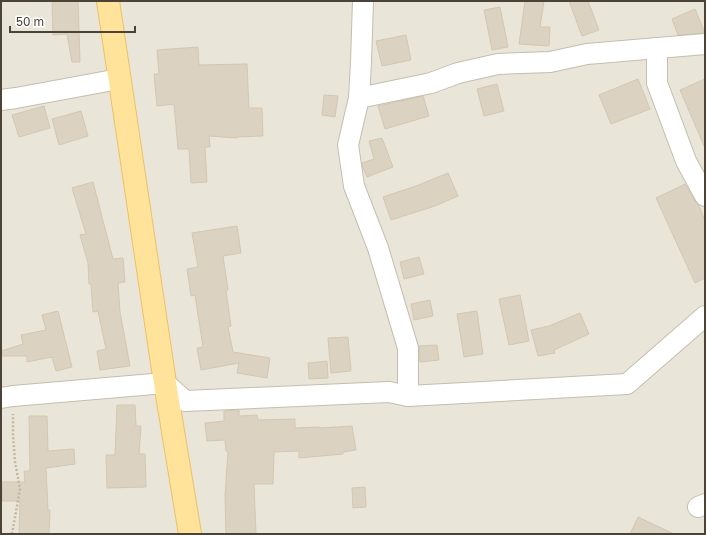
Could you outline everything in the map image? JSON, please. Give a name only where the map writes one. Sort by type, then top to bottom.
[{"type":"main road","points":[[108,1],[165,384],[190,534]]},
{"type":"street","points":[[363,1],[359,98],[348,145],[354,186],[378,248],[408,348],[408,396]]},
{"type":"street","points":[[359,98],[431,83],[458,73],[498,64],[550,62],[587,54],[705,44]]},
{"type":"street","points":[[657,48],[658,83],[686,161],[705,196]]},
{"type":"street","points":[[1,100],[119,79]]},
{"type":"street","points":[[7,397],[165,384],[185,401],[389,392],[408,396],[627,384],[705,316]]},
{"type":"path","points":[[7,397],[20,490],[12,534]]},
{"type":"shaded area","points":[[1,1],[705,1],[705,534],[1,534]]},
{"type":"building","points":[[52,1],[78,1],[80,62],[72,62],[67,34],[53,35]]},
{"type":"building","points":[[525,1],[544,1],[540,27],[550,27],[549,46],[519,44]]},
{"type":"building","points":[[569,1],[588,1],[599,30],[582,36]]},
{"type":"building","points":[[500,7],[508,47],[492,50],[484,10]]},
{"type":"building","points":[[695,9],[705,33],[678,35],[672,19]]},
{"type":"building","points":[[406,35],[411,60],[382,66],[376,41]]},
{"type":"building","points":[[198,47],[199,65],[247,64],[249,108],[262,108],[263,136],[237,138],[209,136],[210,147],[205,147],[207,182],[191,183],[189,149],[178,149],[174,104],[157,106],[154,74],[159,74],[157,50]]},
{"type":"building","points":[[638,79],[650,109],[611,124],[599,95]]},
{"type":"building","points":[[705,79],[705,148],[680,90]]},
{"type":"building","points":[[497,84],[504,111],[484,116],[477,89]]},
{"type":"building","points":[[324,95],[338,96],[335,117],[322,115]]},
{"type":"building","points":[[423,96],[429,116],[385,129],[378,106]]},
{"type":"building","points":[[44,106],[50,128],[19,137],[12,115]]},
{"type":"building","points":[[81,111],[88,136],[59,145],[52,119]]},
{"type":"building","points":[[382,138],[393,167],[367,177],[362,163],[374,159],[369,141]]},
{"type":"building","points":[[448,173],[458,196],[435,206],[391,220],[383,197]]},
{"type":"building","points":[[93,182],[113,259],[123,258],[125,282],[118,283],[120,312],[130,366],[100,370],[97,351],[106,349],[98,311],[93,312],[88,263],[80,235],[86,234],[72,188]]},
{"type":"building","points":[[685,184],[698,204],[705,220],[705,278],[695,283],[656,198]]},
{"type":"building","points":[[237,226],[241,253],[223,256],[231,326],[228,327],[233,352],[270,358],[267,378],[237,373],[239,363],[201,370],[197,348],[203,347],[195,295],[191,296],[187,269],[198,267],[192,233]]},
{"type":"building","points":[[419,257],[424,274],[404,279],[400,262]]},
{"type":"building","points":[[520,295],[529,341],[509,345],[499,299]]},
{"type":"building","points":[[430,300],[433,316],[414,320],[411,304]]},
{"type":"building","points":[[58,311],[72,367],[56,371],[52,357],[27,362],[27,356],[1,356],[1,351],[23,344],[21,335],[46,330],[42,315]]},
{"type":"building","points":[[477,311],[483,354],[464,357],[457,314]]},
{"type":"building","points":[[580,313],[589,334],[554,350],[555,353],[538,356],[531,330],[549,326]]},
{"type":"building","points":[[348,337],[351,371],[331,373],[328,338]]},
{"type":"building","points":[[437,345],[439,360],[420,362],[419,346]]},
{"type":"building","points":[[327,361],[328,378],[309,379],[308,363]]},
{"type":"building","points":[[117,405],[135,405],[136,426],[141,426],[139,454],[145,454],[146,487],[107,488],[106,455],[115,455]]},
{"type":"building","points":[[239,410],[239,416],[257,415],[258,420],[295,419],[295,428],[352,426],[356,450],[343,452],[343,454],[299,458],[299,451],[274,452],[273,484],[254,484],[256,533],[226,534],[225,496],[228,451],[226,451],[225,440],[207,441],[205,423],[224,421],[224,411]]},
{"type":"building","points":[[29,416],[47,416],[48,451],[74,449],[75,464],[46,468],[48,510],[50,510],[49,534],[19,534],[20,501],[2,501],[2,482],[25,482],[24,471],[30,471]]},
{"type":"building","points":[[365,487],[366,507],[353,508],[352,488]]},
{"type":"building","points":[[638,517],[674,534],[630,534]]}]
